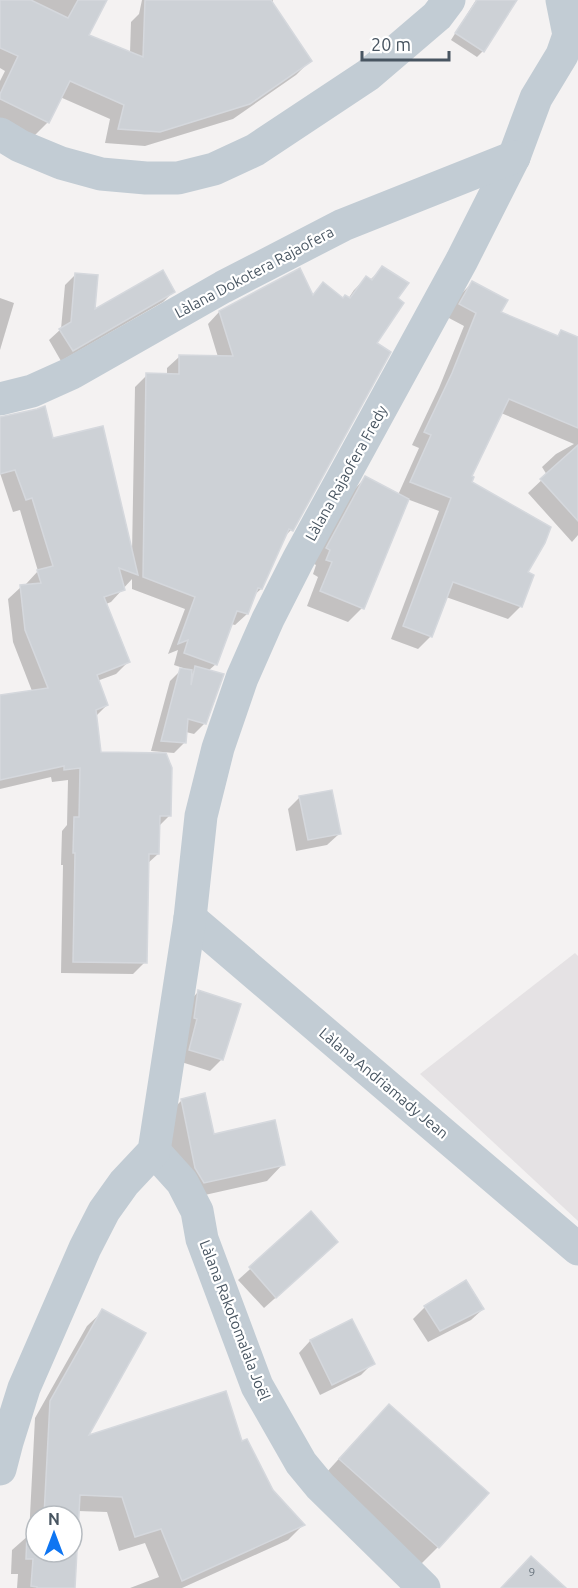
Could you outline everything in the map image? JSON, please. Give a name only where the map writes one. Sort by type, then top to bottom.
[{"type":"street","points":[[0,134],[20,146],[61,163],[101,174],[178,178],[214,169],[255,150],[368,75],[437,16],[448,0]]},
{"type":"street","points":[[514,157],[536,98],[562,55],[569,35],[562,0]]},
{"type":"street","name":"Làlana Rajaofera Fredy","points":[[154,1151],[190,918],[201,816],[218,748],[242,678],[268,619],[298,560],[462,260],[514,157],[578,57]]},
{"type":"street","name":"Làlana Dokotera Rajaofera","points":[[0,399],[32,391],[72,373],[223,287],[343,225],[514,157]]},
{"type":"street","name":"Làlana Andriamady Jean","points":[[190,918],[578,1249]]},
{"type":"street","points":[[0,1468],[24,1388],[85,1248],[104,1211],[124,1183],[154,1151]]},
{"type":"street","name":"Làlana Rakotomalala Joël","points":[[154,1151],[182,1182],[197,1211],[202,1239],[257,1386],[301,1463],[320,1486],[424,1588]]},
{"type":"shaded area","points":[[575,953],[578,956],[578,1221],[420,1074]]},
{"type":"building","points":[[0,0],[31,0],[68,18],[78,0],[107,0],[89,35],[143,57],[145,0],[271,0],[312,61],[250,104],[160,132],[118,129],[124,105],[70,81],[49,123],[0,99],[0,94],[18,56],[0,48]]},
{"type":"building","points":[[477,0],[517,0],[484,52],[455,33]]},
{"type":"building","points":[[382,266],[409,283],[398,298],[404,303],[377,343],[391,352],[293,531],[289,529],[262,589],[258,588],[248,614],[237,611],[217,665],[184,653],[188,640],[178,644],[195,597],[143,577],[146,373],[179,374],[179,355],[233,356],[219,311],[300,268],[313,295],[323,282],[343,298],[345,295],[350,298],[366,276],[372,280]]},
{"type":"building","points":[[163,270],[175,292],[73,351],[59,329],[71,322],[75,273],[98,275],[95,309]]},
{"type":"building","points":[[472,281],[508,300],[501,312],[558,336],[561,330],[578,337],[578,428],[509,399],[472,476],[474,477],[472,482],[551,527],[545,543],[528,572],[534,575],[522,607],[453,582],[432,637],[403,626],[451,498],[410,482],[431,435],[424,432],[452,373],[476,313],[459,304]]},
{"type":"building","points":[[45,406],[53,438],[103,426],[138,575],[119,568],[125,590],[104,597],[130,662],[97,675],[108,705],[96,710],[101,752],[166,753],[172,768],[171,816],[160,816],[159,854],[149,854],[147,963],[73,962],[74,817],[79,817],[80,768],[64,770],[64,766],[0,780],[0,695],[48,688],[25,630],[20,585],[41,583],[37,570],[53,566],[32,498],[26,500],[15,470],[0,474],[0,417]]},
{"type":"building","points":[[578,445],[578,521],[540,479]]},
{"type":"building","points":[[365,476],[409,499],[364,609],[320,591],[332,562],[326,560],[330,550],[326,548]]},
{"type":"building","points":[[195,666],[224,674],[206,724],[188,719],[186,743],[161,741],[180,668],[192,670],[191,685]]},
{"type":"building","points":[[332,790],[341,834],[308,840],[299,796]]},
{"type":"building","points":[[198,990],[241,1004],[223,1060],[189,1050],[197,1019],[194,1018]]},
{"type":"building","points":[[205,1093],[214,1134],[275,1120],[285,1165],[204,1183],[195,1168],[181,1099]]},
{"type":"building","points":[[311,1211],[338,1242],[276,1298],[249,1267]]},
{"type":"building","points":[[466,1280],[484,1309],[440,1331],[424,1306]]},
{"type":"building","points":[[102,1309],[146,1333],[89,1435],[226,1391],[242,1441],[247,1439],[273,1490],[305,1525],[182,1581],[161,1529],[135,1537],[122,1497],[80,1495],[80,1504],[45,1504],[50,1401]]},
{"type":"building","points":[[352,1319],[375,1364],[332,1385],[310,1340]]},
{"type":"building","points":[[389,1404],[489,1493],[439,1548],[339,1459]]},
{"type":"building","points":[[531,1556],[566,1588],[501,1588]]},
{"type":"building","points":[[33,1564],[76,1564],[75,1588],[31,1586]]}]
